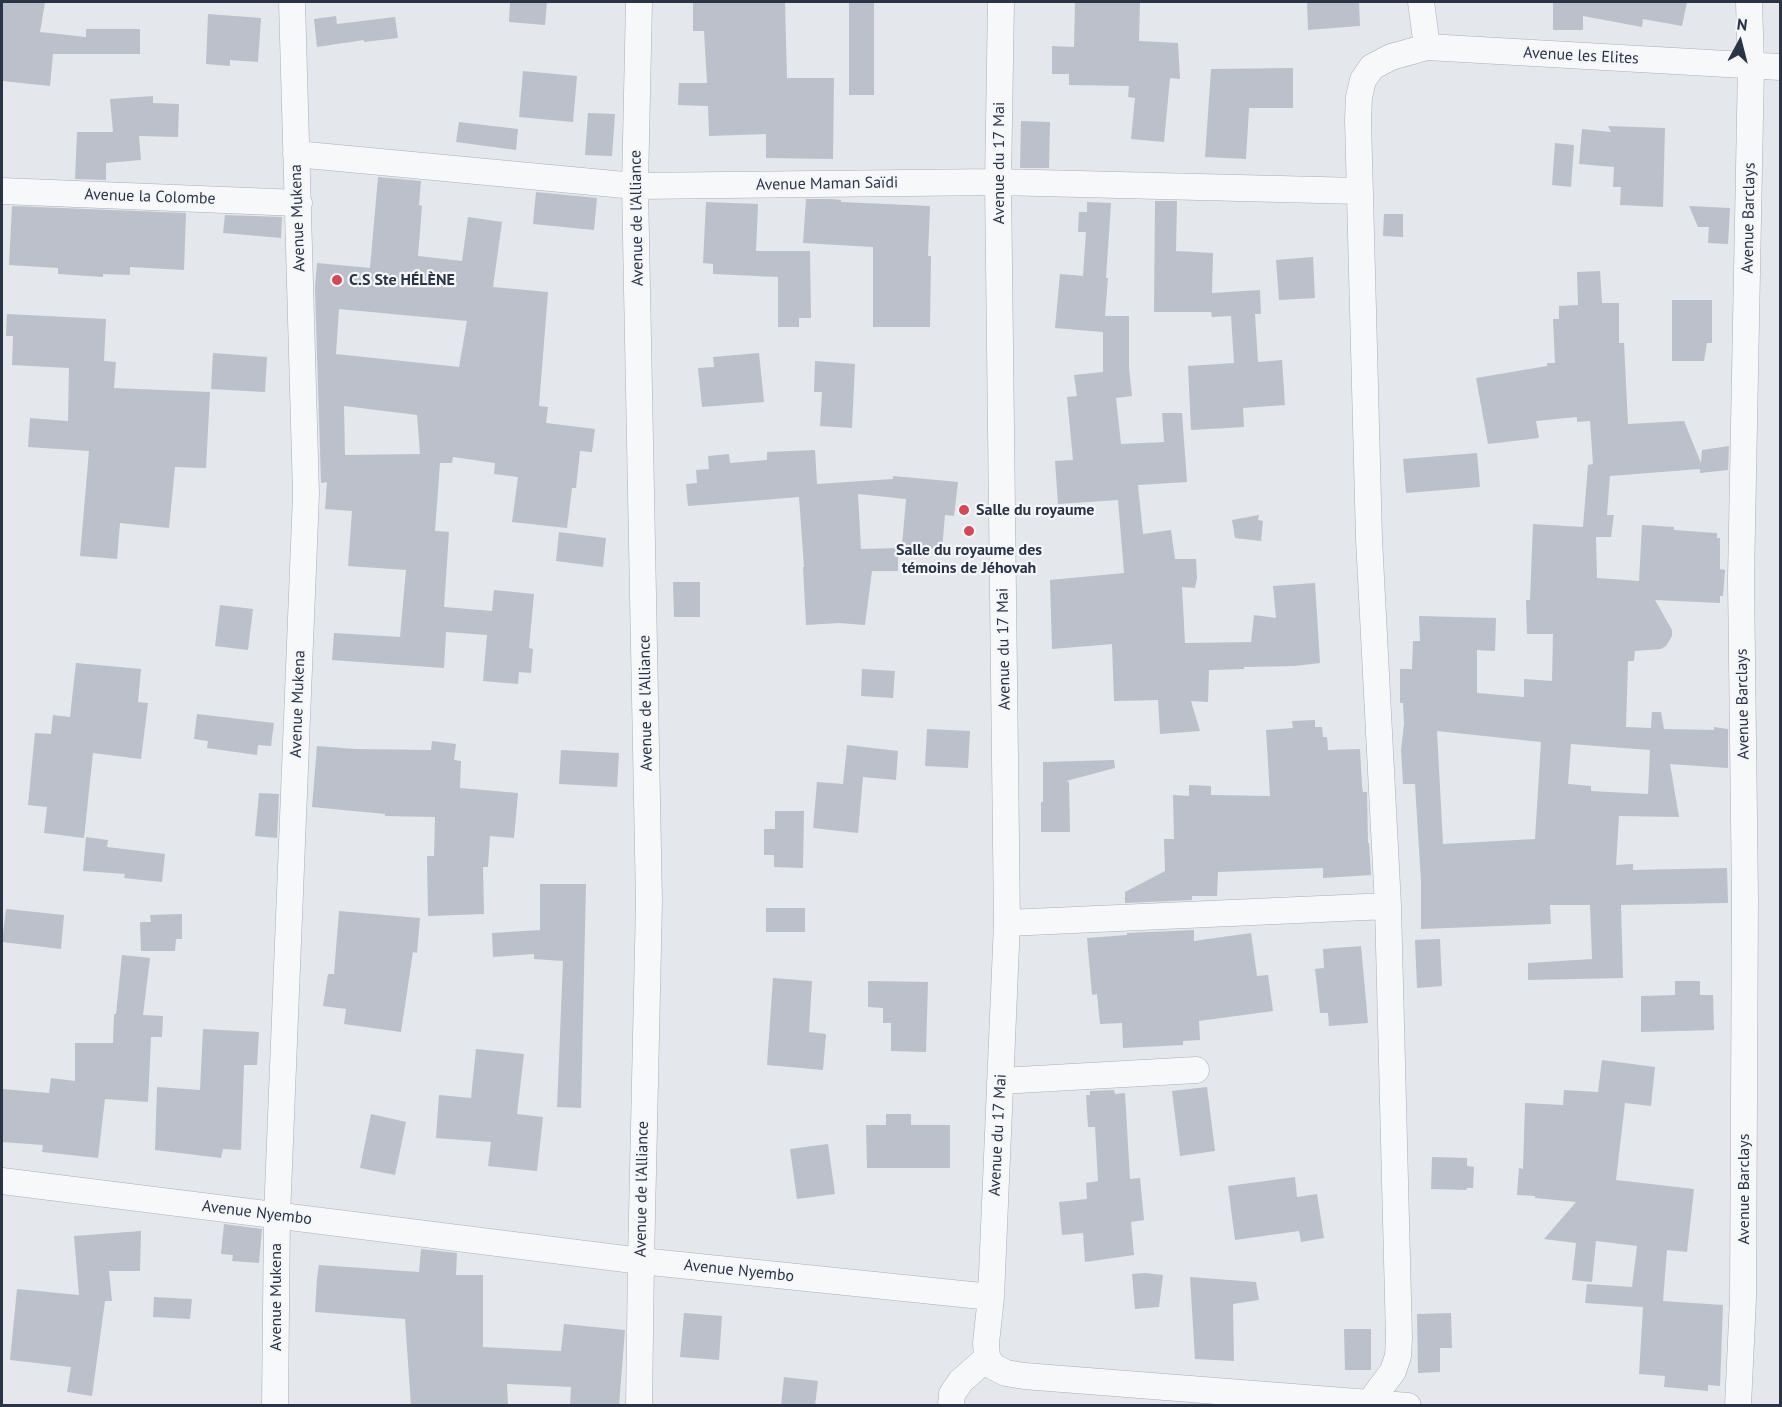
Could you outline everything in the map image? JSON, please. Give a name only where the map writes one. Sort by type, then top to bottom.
[{"type":"street","name":"Avenue Mukena","points":[[275,1406],[277,1216],[306,494],[292,2]]},
{"type":"street","name":"Avenue de l'Alliance","points":[[639,2],[635,186],[650,902],[639,1406]]},
{"type":"street","name":"Avenue du 17 Mai","points":[[991,1297],[1007,923],[998,182],[1001,2]]},
{"type":"street","points":[[1421,2],[1427,47]]},
{"type":"street","name":"Avenue Barclays","points":[[1738,1406],[1743,1298],[1745,899],[1741,579],[1751,66],[1749,2]]},
{"type":"street","name":"Avenue les Elites","points":[[1368,1404],[1393,1371],[1398,1356],[1399,1338],[1388,906],[1369,539],[1358,120],[1359,97],[1363,80],[1372,67],[1391,57],[1427,47],[1780,67]]},
{"type":"street","name":"Avenue Maman Saïdi","points":[[296,154],[635,186],[998,182],[1360,191]]},
{"type":"street","name":"Avenue la Colombe","points":[[2,191],[298,203]]},
{"type":"street","points":[[1007,923],[1388,906]]},
{"type":"street","points":[[1000,1081],[1196,1070]]},
{"type":"street","name":"Avenue Nyembo","points":[[2,1181],[641,1261],[991,1297]]},
{"type":"street","points":[[991,1297],[986,1343],[987,1358],[994,1367],[1006,1373],[1408,1406]]},
{"type":"street","points":[[951,1406],[952,1394],[962,1381],[987,1358]]},
{"type":"building","points":[[2,2],[45,2],[40,32],[86,37],[86,29],[140,29],[140,54],[53,54],[50,86],[2,81]]},
{"type":"building","points":[[510,2],[547,2],[545,25],[509,22]]},
{"type":"building","points":[[693,2],[785,2],[787,78],[834,78],[833,159],[766,158],[766,134],[709,136],[708,106],[678,105],[679,83],[707,83],[704,31],[693,31]]},
{"type":"building","points":[[849,2],[874,2],[874,95],[849,95]]},
{"type":"building","points":[[1075,2],[1140,2],[1139,41],[1178,43],[1180,79],[1170,78],[1164,142],[1131,139],[1135,98],[1128,97],[1129,86],[1069,85],[1069,74],[1052,74],[1052,46],[1074,47]]},
{"type":"building","points":[[1307,2],[1359,2],[1360,26],[1308,30]]},
{"type":"building","points":[[1553,2],[1687,2],[1682,26],[1643,19],[1642,27],[1583,16],[1583,30],[1553,30]]},
{"type":"building","points":[[208,14],[261,18],[258,62],[230,60],[230,66],[206,64]]},
{"type":"building","points":[[336,16],[337,24],[395,17],[398,38],[317,47],[314,19]]},
{"type":"building","points":[[1293,68],[1293,108],[1249,108],[1246,159],[1205,157],[1211,69]]},
{"type":"building","points":[[523,71],[577,76],[573,122],[519,117]]},
{"type":"building","points":[[153,96],[153,103],[179,104],[178,137],[139,136],[141,160],[106,163],[106,180],[75,179],[77,132],[113,132],[110,99]]},
{"type":"building","points":[[588,113],[615,114],[612,156],[585,155]]},
{"type":"building","points":[[1021,121],[1050,122],[1049,168],[1020,168]]},
{"type":"building","points":[[459,122],[518,129],[516,150],[456,142]]},
{"type":"building","points":[[1608,126],[1665,128],[1663,207],[1620,205],[1621,187],[1613,187],[1614,167],[1579,164],[1582,129],[1611,132]]},
{"type":"building","points":[[1555,143],[1574,145],[1571,187],[1552,185]]},
{"type":"building","points":[[378,177],[421,181],[419,205],[422,206],[418,256],[462,261],[468,217],[502,222],[493,287],[548,292],[539,406],[548,407],[546,423],[595,429],[592,452],[580,451],[576,488],[572,488],[567,528],[512,522],[518,477],[494,474],[495,463],[453,457],[452,463],[440,463],[435,531],[449,532],[444,607],[492,611],[494,590],[534,594],[529,648],[533,649],[531,673],[519,672],[518,684],[483,681],[487,635],[446,632],[444,668],[332,660],[334,633],[400,637],[406,570],[348,566],[352,511],[325,509],[327,482],[321,483],[315,288],[317,263],[370,268]],"holes":[[[339,309],[467,321],[459,367],[336,354]],[[344,406],[417,415],[420,454],[345,455]]]},
{"type":"building","points":[[536,192],[597,198],[594,230],[533,224]]},
{"type":"building","points":[[806,199],[930,206],[928,256],[931,256],[930,327],[873,327],[873,247],[803,243]]},
{"type":"building","points":[[1155,201],[1177,201],[1176,251],[1213,253],[1212,293],[1260,290],[1261,314],[1255,314],[1258,362],[1282,360],[1285,405],[1243,408],[1244,427],[1191,430],[1188,366],[1234,363],[1231,316],[1212,317],[1211,312],[1154,312]]},
{"type":"building","points":[[706,202],[758,204],[756,251],[810,251],[811,318],[799,318],[799,327],[778,327],[778,277],[713,274],[713,264],[703,263]]},
{"type":"building","points":[[1087,202],[1111,203],[1105,316],[1129,316],[1129,368],[1132,396],[1116,398],[1121,444],[1164,442],[1162,413],[1182,413],[1187,482],[1138,485],[1143,534],[1171,530],[1175,559],[1196,559],[1195,588],[1182,587],[1185,643],[1251,642],[1254,615],[1276,618],[1273,586],[1315,583],[1320,663],[1209,670],[1208,702],[1191,701],[1200,731],[1160,734],[1158,700],[1114,701],[1112,644],[1052,649],[1050,580],[1124,573],[1118,500],[1058,504],[1055,461],[1073,460],[1067,397],[1077,396],[1074,375],[1103,372],[1103,332],[1055,328],[1060,274],[1083,276],[1086,232],[1078,232],[1079,212],[1087,212]]},
{"type":"building","points":[[12,206],[186,213],[184,270],[130,267],[130,275],[103,274],[103,277],[58,274],[58,268],[9,265]]},
{"type":"building","points":[[1689,206],[1730,208],[1728,244],[1708,243],[1709,227],[1698,227]]},
{"type":"building","points":[[1384,214],[1403,214],[1403,237],[1383,236]]},
{"type":"building","points":[[225,215],[282,217],[281,238],[223,233]]},
{"type":"building","points":[[1313,257],[1315,298],[1279,300],[1276,260]]},
{"type":"building","points":[[1600,271],[1602,303],[1619,303],[1619,343],[1624,343],[1628,424],[1684,421],[1701,463],[1702,450],[1729,446],[1728,470],[1700,473],[1700,469],[1610,476],[1607,515],[1614,515],[1611,537],[1596,537],[1597,578],[1639,581],[1642,525],[1717,533],[1717,538],[1720,538],[1720,569],[1725,570],[1723,596],[1720,596],[1720,603],[1655,600],[1672,630],[1672,636],[1666,646],[1661,649],[1635,651],[1634,661],[1628,661],[1626,727],[1651,728],[1652,712],[1661,712],[1664,729],[1714,730],[1714,727],[1728,729],[1728,768],[1670,764],[1679,817],[1619,816],[1616,865],[1633,864],[1633,870],[1727,868],[1728,903],[1621,905],[1623,978],[1528,980],[1528,963],[1592,959],[1590,905],[1550,905],[1551,924],[1421,929],[1421,881],[1415,784],[1403,784],[1401,750],[1404,724],[1403,703],[1400,703],[1400,669],[1412,669],[1413,641],[1420,641],[1419,616],[1496,618],[1495,651],[1477,650],[1477,693],[1524,697],[1524,679],[1552,681],[1553,634],[1527,634],[1526,600],[1530,600],[1533,524],[1583,527],[1588,465],[1593,464],[1590,421],[1577,422],[1577,417],[1536,421],[1539,438],[1488,444],[1476,378],[1555,363],[1553,319],[1559,319],[1559,306],[1578,305],[1577,272]],"holes":[[[1437,731],[1541,742],[1535,839],[1443,844]],[[1571,744],[1650,750],[1648,794],[1591,791],[1591,786],[1568,784]]]},
{"type":"building","points":[[1672,300],[1712,300],[1712,343],[1707,343],[1704,361],[1672,361]]},
{"type":"building","points":[[7,314],[106,319],[104,361],[116,362],[114,388],[210,392],[206,468],[175,467],[169,528],[120,523],[117,559],[80,556],[89,451],[28,447],[30,418],[68,421],[69,368],[12,365],[13,336],[6,336]]},
{"type":"building","points":[[213,353],[267,357],[265,392],[211,389]]},
{"type":"building","points":[[759,353],[764,402],[702,407],[698,368],[714,367],[713,357]]},
{"type":"building","points":[[815,361],[855,364],[852,428],[820,426],[822,392],[814,392]]},
{"type":"building","points":[[815,450],[817,484],[893,479],[893,476],[958,482],[954,516],[945,515],[942,550],[902,546],[906,499],[858,494],[861,549],[898,548],[898,571],[872,571],[865,625],[839,623],[806,625],[799,497],[688,506],[686,484],[697,483],[696,470],[709,469],[708,456],[729,454],[730,463],[767,460],[767,452]]},
{"type":"building","points":[[1477,453],[1480,487],[1406,493],[1403,459]]},
{"type":"building","points":[[1259,515],[1258,520],[1263,521],[1261,541],[1235,538],[1232,520]]},
{"type":"building","points":[[559,532],[606,538],[603,567],[556,561]]},
{"type":"building","points":[[673,582],[700,582],[700,617],[674,617]]},
{"type":"building","points":[[220,605],[253,609],[248,650],[215,646]]},
{"type":"building","points":[[76,663],[141,669],[138,702],[148,703],[141,759],[93,753],[84,838],[44,833],[47,807],[28,805],[35,733],[51,734],[53,715],[70,717]]},
{"type":"building","points":[[862,669],[895,671],[893,698],[861,696]]},
{"type":"building","points":[[197,714],[274,723],[271,746],[258,745],[257,755],[207,748],[208,741],[194,739]]},
{"type":"building","points":[[1315,720],[1315,727],[1322,727],[1323,737],[1327,737],[1328,750],[1360,749],[1362,786],[1363,792],[1367,792],[1371,875],[1323,878],[1323,868],[1218,872],[1217,896],[1192,896],[1192,900],[1125,903],[1125,892],[1165,871],[1164,839],[1174,839],[1173,795],[1189,796],[1189,785],[1211,786],[1211,795],[1270,796],[1266,730],[1293,728],[1292,721]]},
{"type":"building","points":[[927,729],[970,731],[968,768],[925,766]]},
{"type":"building","points":[[432,741],[456,744],[454,760],[461,761],[460,788],[518,793],[514,838],[490,836],[488,867],[483,867],[484,914],[428,916],[427,856],[434,856],[435,817],[385,816],[385,814],[312,807],[317,746],[431,750]]},
{"type":"building","points":[[847,745],[898,751],[896,780],[863,777],[858,833],[813,828],[817,782],[843,784]]},
{"type":"building","points":[[561,750],[619,753],[617,787],[559,784]]},
{"type":"building","points":[[1114,760],[1115,768],[1066,781],[1069,782],[1070,832],[1041,832],[1043,762]]},
{"type":"building","points":[[259,793],[279,794],[277,838],[255,836]]},
{"type":"building","points":[[775,811],[804,811],[803,868],[774,867],[774,855],[764,855],[764,829],[775,829]]},
{"type":"building","points":[[86,837],[108,840],[107,847],[165,854],[162,882],[124,878],[125,874],[83,871]]},
{"type":"building","points":[[540,884],[586,884],[581,1108],[557,1107],[563,961],[534,959],[534,954],[493,957],[492,933],[540,930]]},
{"type":"building","points":[[766,908],[805,908],[805,932],[766,932]]},
{"type":"building","points":[[6,909],[64,915],[61,949],[2,942]]},
{"type":"building","points":[[339,911],[420,918],[417,953],[413,952],[401,1032],[344,1024],[346,1009],[323,1006],[328,974],[334,974]]},
{"type":"building","points":[[182,914],[182,939],[176,939],[175,951],[141,951],[140,922],[151,922],[150,915]]},
{"type":"building","points":[[1194,930],[1194,941],[1251,933],[1257,976],[1268,975],[1273,1011],[1199,1021],[1200,1040],[1183,1041],[1183,1045],[1123,1048],[1122,1023],[1100,1024],[1097,994],[1092,995],[1087,938],[1127,935],[1127,933]]},
{"type":"building","points":[[1440,939],[1442,986],[1417,988],[1415,940]]},
{"type":"building","points":[[1361,946],[1368,1023],[1329,1026],[1328,1013],[1320,1013],[1315,969],[1324,968],[1323,949]]},
{"type":"building","points":[[122,955],[150,958],[143,1015],[163,1016],[162,1037],[151,1037],[148,1102],[105,1099],[98,1158],[42,1152],[43,1145],[2,1142],[2,1089],[49,1093],[51,1078],[75,1081],[75,1043],[113,1043],[114,1014],[116,1014]]},
{"type":"building","points":[[773,978],[812,981],[809,1032],[826,1034],[823,1070],[767,1065]]},
{"type":"building","points":[[868,981],[928,982],[926,1052],[891,1051],[891,1023],[883,1023],[883,1008],[868,1007]]},
{"type":"building","points":[[1675,981],[1700,981],[1700,995],[1713,995],[1714,1030],[1641,1032],[1641,996],[1675,995]]},
{"type":"building","points":[[203,1029],[259,1032],[257,1065],[244,1065],[241,1150],[223,1149],[221,1158],[155,1150],[157,1087],[200,1090]]},
{"type":"building","points":[[476,1049],[524,1054],[517,1114],[543,1117],[537,1171],[488,1166],[491,1142],[436,1138],[439,1095],[471,1098]]},
{"type":"building","points":[[1602,1060],[1655,1067],[1651,1106],[1625,1103],[1616,1180],[1694,1189],[1687,1252],[1667,1250],[1663,1301],[1723,1305],[1720,1386],[1708,1385],[1708,1391],[1664,1387],[1665,1376],[1639,1374],[1643,1307],[1585,1303],[1587,1284],[1632,1287],[1637,1246],[1596,1241],[1592,1282],[1572,1280],[1576,1243],[1544,1239],[1576,1202],[1517,1195],[1519,1168],[1523,1169],[1525,1103],[1563,1105],[1564,1090],[1598,1092]]},
{"type":"building","points":[[1207,1087],[1215,1151],[1180,1156],[1172,1091]]},
{"type":"building","points":[[1114,1090],[1115,1094],[1125,1093],[1130,1179],[1140,1178],[1144,1220],[1131,1222],[1134,1255],[1085,1262],[1083,1233],[1062,1235],[1059,1202],[1087,1199],[1086,1183],[1098,1181],[1095,1127],[1088,1127],[1086,1095],[1090,1095],[1090,1091]]},
{"type":"building","points":[[371,1114],[406,1122],[395,1175],[360,1168]]},
{"type":"building","points":[[886,1114],[911,1114],[911,1125],[950,1125],[950,1168],[867,1168],[866,1125],[886,1125]]},
{"type":"building","points":[[828,1144],[835,1194],[797,1199],[790,1149]]},
{"type":"building","points":[[1432,1157],[1467,1158],[1467,1166],[1474,1167],[1473,1188],[1466,1190],[1431,1189]]},
{"type":"building","points":[[1295,1177],[1297,1197],[1317,1194],[1324,1238],[1301,1242],[1299,1231],[1235,1240],[1228,1186]]},
{"type":"building","points":[[224,1224],[262,1229],[259,1263],[232,1261],[233,1255],[221,1254]]},
{"type":"building","points":[[141,1231],[140,1271],[109,1271],[112,1301],[105,1301],[92,1396],[67,1392],[71,1367],[10,1360],[17,1289],[79,1295],[74,1236]]},
{"type":"building","points":[[421,1249],[457,1253],[456,1275],[483,1275],[483,1347],[561,1351],[564,1324],[625,1330],[619,1406],[570,1406],[571,1387],[507,1384],[508,1406],[411,1406],[405,1319],[315,1312],[317,1278],[319,1265],[419,1272]]},
{"type":"building","points":[[1132,1274],[1163,1275],[1159,1307],[1135,1309]]},
{"type":"building","points":[[1190,1277],[1256,1282],[1259,1300],[1233,1304],[1234,1361],[1195,1359]]},
{"type":"building","points":[[154,1297],[192,1299],[190,1319],[153,1317]]},
{"type":"building","points":[[684,1313],[722,1316],[719,1360],[680,1357]]},
{"type":"building","points":[[1451,1313],[1452,1348],[1440,1348],[1440,1372],[1418,1373],[1417,1314]]},
{"type":"building","points":[[1344,1329],[1371,1329],[1371,1370],[1345,1370]]},
{"type":"building","points":[[784,1377],[818,1381],[815,1406],[781,1406]]},
{"type":"place","name":"C.S Ste HÉLÈNE","points":[[337,280]]},
{"type":"place","name":"Salle du royaume","points":[[964,510]]},
{"type":"place","name":"Salle du royaume des témoins de Jéhovah","points":[[969,531]]}]
